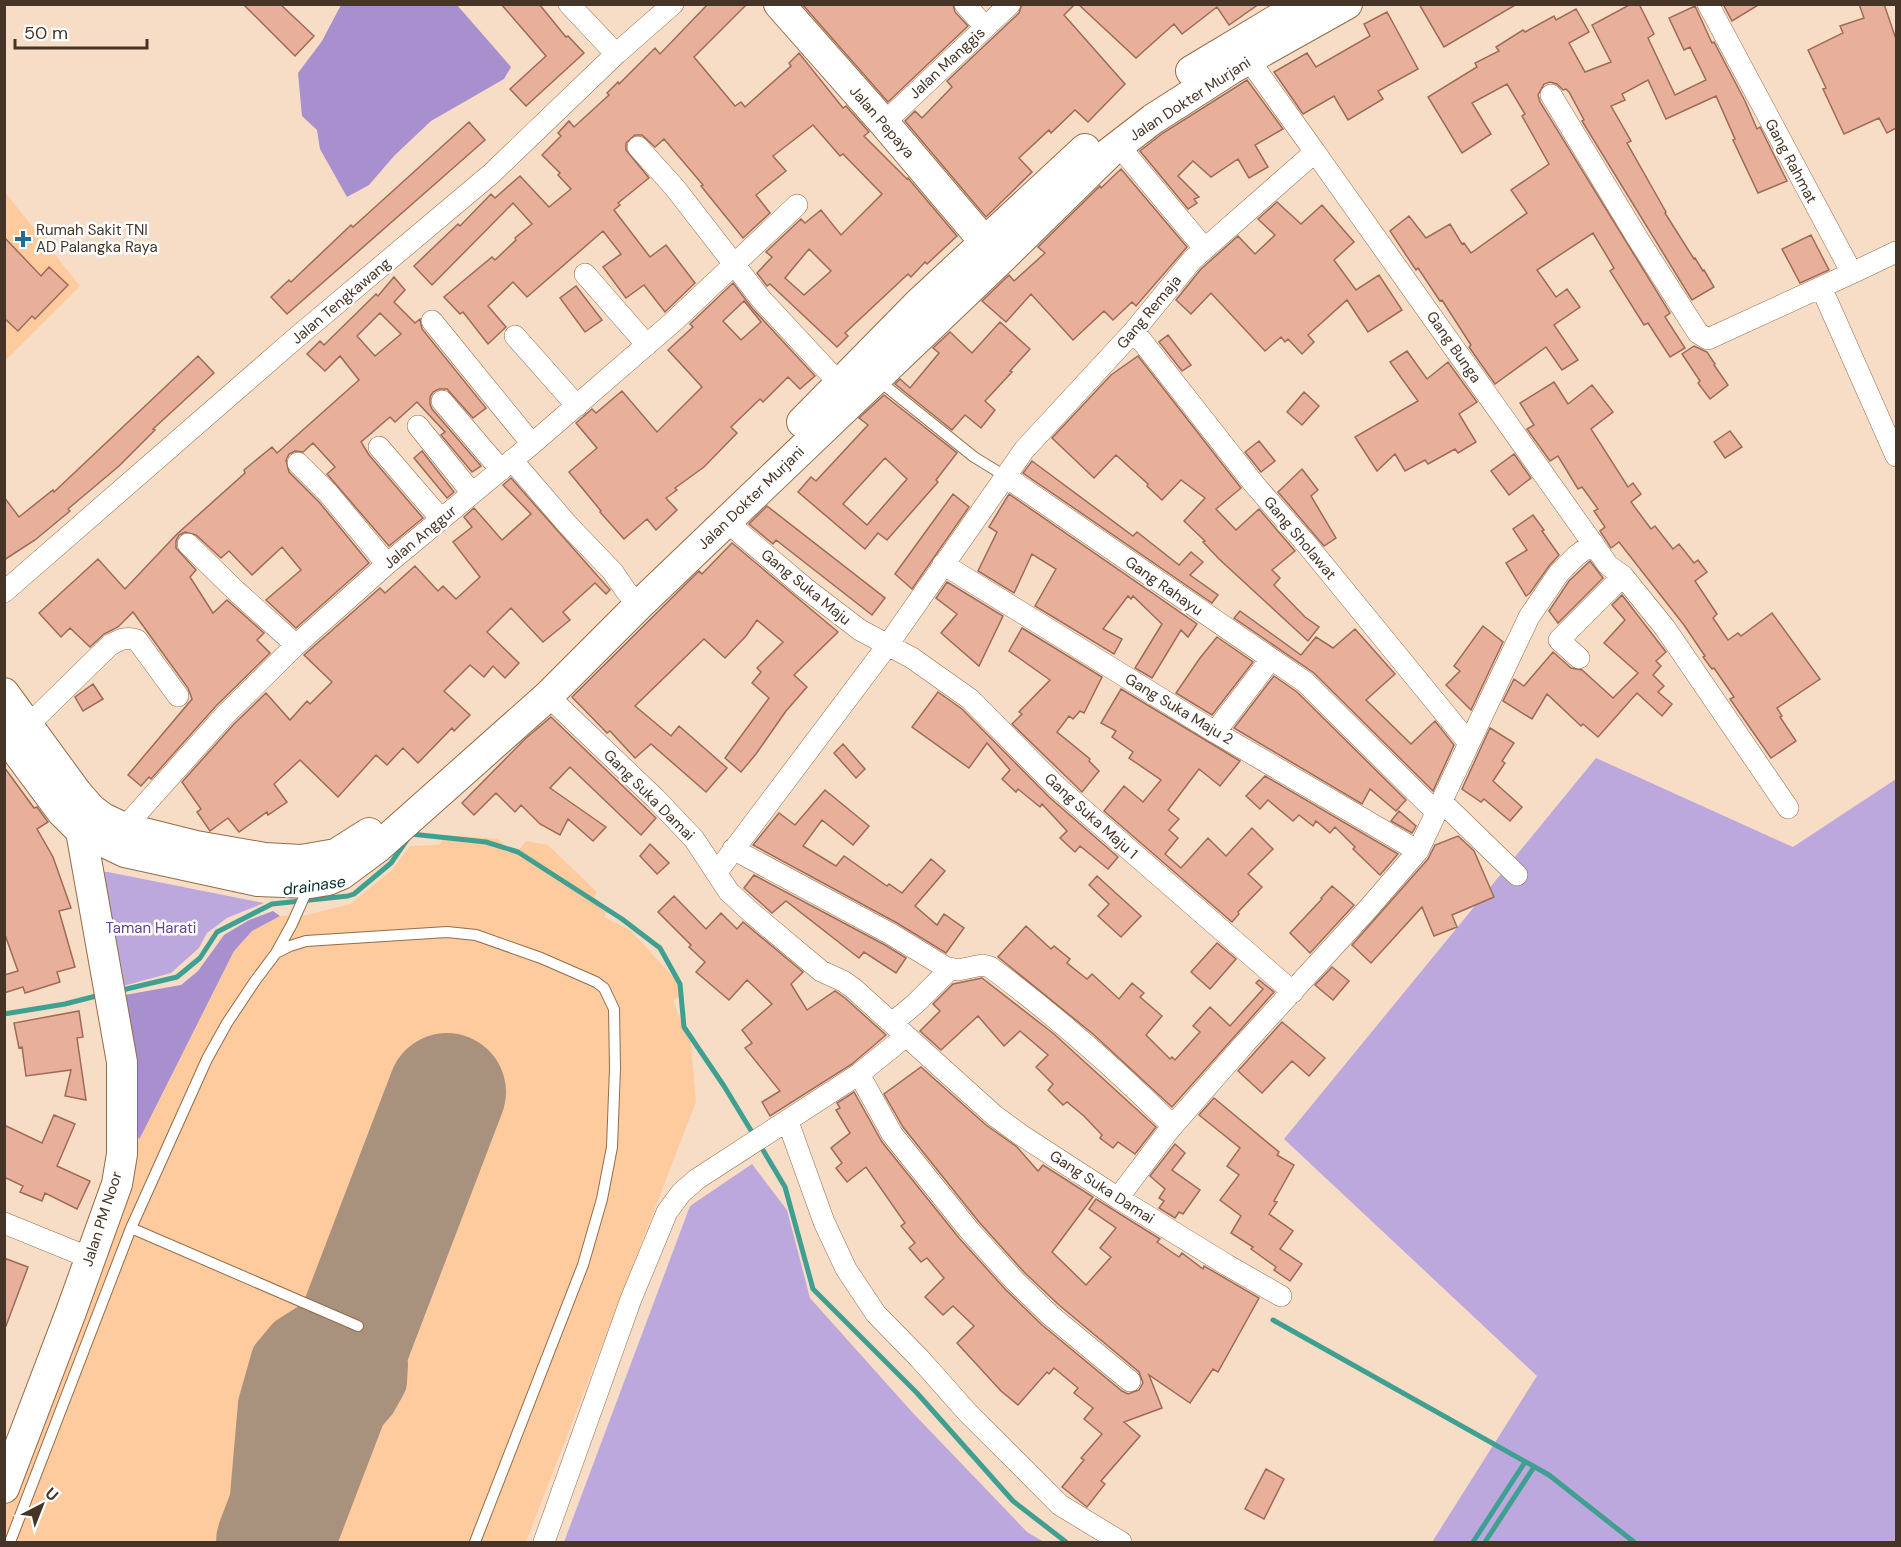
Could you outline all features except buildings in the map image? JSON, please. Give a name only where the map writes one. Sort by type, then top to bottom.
[{"type":"main road","name":"Jalan Pepaya","points":[[779,4],[984,241]]},
{"type":"main road","name":"Jalan Dokter Murjani","points":[[124,840],[258,881],[310,883],[328,880],[342,874],[372,841],[458,764],[578,639],[727,522],[840,383],[984,241],[1096,139],[1142,102],[1220,52],[1297,12],[1347,4]]},
{"type":"main road","name":"Jalan Dokter Murjani","points":[[458,764],[548,696],[632,598],[770,468],[876,378],[1109,153],[1153,119],[1249,60],[1297,12]]},
{"type":"main road","points":[[4,693],[12,738],[62,812],[81,831],[124,840]]},
{"type":"main road","points":[[12,738],[76,793],[124,840]]},
{"type":"main road","name":"Jalan PM Noor","points":[[4,1488],[117,1184],[122,1154],[122,1062],[81,831]]},
{"type":"main road","name":"Jalan Dokter Murjani","points":[[124,840],[207,848],[265,858],[301,860],[336,854],[372,841]]},
{"type":"street","points":[[569,4],[616,54]]},
{"type":"street","name":"Jalan Tengkawang","points":[[4,592],[288,345],[491,174],[616,54],[673,4]]},
{"type":"street","points":[[965,4],[985,27]]},
{"type":"street","name":"Jalan Manggis","points":[[884,123],[1010,4]]},
{"type":"street","name":"Gang Rahmat","points":[[1708,4],[1852,273]]},
{"type":"street","name":"Gang Bunga","points":[[1249,60],[1608,565],[1623,576],[1665,628],[1788,808]]},
{"type":"street","points":[[1551,95],[1638,239],[1703,338],[1708,339],[1896,252]]},
{"type":"street","points":[[1119,146],[1205,249]]},
{"type":"street","points":[[638,147],[675,188],[733,264],[796,338],[840,383]]},
{"type":"street","name":"Gang Remaja","points":[[717,872],[887,646],[1024,450],[1134,331],[1192,260],[1315,152]]},
{"type":"street","name":"Jalan Anggur","points":[[124,840],[225,715],[296,645],[387,564],[647,345],[797,205]]},
{"type":"street","points":[[585,274],[647,345]]},
{"type":"street","points":[[1821,287],[1896,456]]},
{"type":"street","points":[[432,321],[532,444]]},
{"type":"street","name":"Gang Sholawat","points":[[1134,331],[1254,484],[1469,742]]},
{"type":"street","points":[[516,336],[577,406]]},
{"type":"street","points":[[442,401],[567,524],[613,572],[632,598]]},
{"type":"street","points":[[418,426],[472,493]]},
{"type":"street","points":[[379,447],[441,519]]},
{"type":"street","points":[[298,463],[328,493],[387,564]]},
{"type":"street","name":"Gang Rahayu","points":[[1005,476],[1305,682],[1439,807],[1517,874]]},
{"type":"street","name":"Gang Suka Maju","points":[[727,522],[805,588],[860,630],[887,646]]},
{"type":"street","points":[[1118,1198],[1173,1126],[1418,851],[1529,617],[1559,573],[1593,543]]},
{"type":"street","points":[[188,544],[296,645]]},
{"type":"street","name":"Gang Suka Maju 2","points":[[943,564],[1215,732],[1418,851]]},
{"type":"street","points":[[1579,658],[1559,640],[1623,576]]},
{"type":"street","points":[[12,738],[110,645],[122,639],[137,640],[178,696]]},
{"type":"street","name":"Gang Suka Maju 1","points":[[887,646],[932,671],[970,699],[1057,787],[1293,992]]},
{"type":"street","points":[[1215,732],[1272,660]]},
{"type":"street","name":"Gang Suka Damai","points":[[548,696],[694,839],[729,892],[821,971],[853,988],[935,1060],[994,1116],[1118,1198],[1281,1296]]},
{"type":"street","points":[[733,849],[891,934],[950,969],[958,970],[982,965],[990,967],[1037,1002],[1119,1072],[1173,1126]]},
{"type":"street","points":[[544,1542],[631,1299],[667,1212],[681,1193],[697,1179],[859,1074],[899,1030],[915,1004],[950,969]]},
{"type":"street","points":[[859,1074],[892,1134],[969,1230],[1015,1281],[1050,1315],[1130,1381]]},
{"type":"street","points":[[788,1122],[833,1241],[846,1269],[876,1314],[975,1421],[1060,1504],[1121,1542]]},
{"type":"street","points":[[4,1223],[90,1258]]},
{"type":"lane","name":"Gang Rahayu","points":[[876,378],[974,457],[1005,476]]},
{"type":"lane","points":[[10,1542],[131,1228],[207,1059],[227,1023],[276,953],[310,883]]},
{"type":"lane","points":[[276,953],[306,941],[447,932],[476,935],[542,958],[596,982],[604,988],[614,1009],[615,1068],[612,1147],[602,1199],[583,1265],[475,1542]]},
{"type":"lane","points":[[131,1228],[358,1326]]},
{"type":"shaded area","points":[[341,5],[457,5],[511,67],[504,79],[431,121],[394,156],[369,185],[347,197],[320,149],[317,130],[302,116],[298,73],[322,41]]},
{"type":"shaded area","name":"Rumah Sakit TNI AD Palangka Raya","points":[[4,191],[80,286],[5,361],[4,361]]},
{"type":"shaded area","points":[[446,835],[498,839],[515,854],[526,841],[548,845],[597,892],[594,897],[608,912],[604,917],[630,930],[675,979],[681,995],[673,1001],[691,1044],[696,1102],[526,1542],[5,1542],[4,1505],[139,1140],[234,951],[252,931],[280,916],[306,915],[350,904],[392,870],[410,846],[439,845]]},
{"type":"shaded area","points":[[273,911],[280,916],[252,931],[234,951],[139,1140],[130,1104],[119,996],[181,985],[198,971],[224,935],[249,920]]},
{"type":"green space","points":[[1596,758],[1793,847],[1896,779],[1896,1542],[1432,1542],[1537,1376],[1284,1139]]},
{"type":"green space","name":"Taman Harati","points":[[102,872],[264,903],[227,918],[207,933],[199,948],[171,973],[112,989]]},
{"type":"green space","points":[[752,1164],[787,1210],[810,1298],[912,1412],[1027,1532],[1044,1542],[564,1542],[690,1206]]},
{"type":"waterway","name":"drainase","points":[[118,991],[177,977],[200,958],[217,932],[272,904],[354,894],[391,863],[411,834],[486,842],[518,852],[622,919],[660,948],[680,984],[684,1027],[755,1137]]},
{"type":"waterway","name":"drainase","points":[[4,1014],[65,1004],[100,995]]},
{"type":"waterway","points":[[760,1145],[785,1187],[813,1289],[917,1393],[1013,1501],[1066,1542]]},
{"type":"waterway","points":[[1273,1320],[1549,1475],[1634,1542]]},
{"type":"waterway","points":[[1473,1542],[1525,1462]]},
{"type":"waterway","points":[[1485,1542],[1534,1467]]},
{"type":"taxiway","points":[[250,1542],[262,1404],[275,1358],[290,1340],[309,1328],[339,1328],[355,1333],[377,1348],[384,1364],[383,1382],[373,1400],[361,1414],[343,1422],[319,1427]]},
{"type":"runway","points":[[275,1542],[447,1092]]},
{"type":"place","name":"Rumah Sakit TNI AD Palangka Raya","points":[[23,239]]}]
